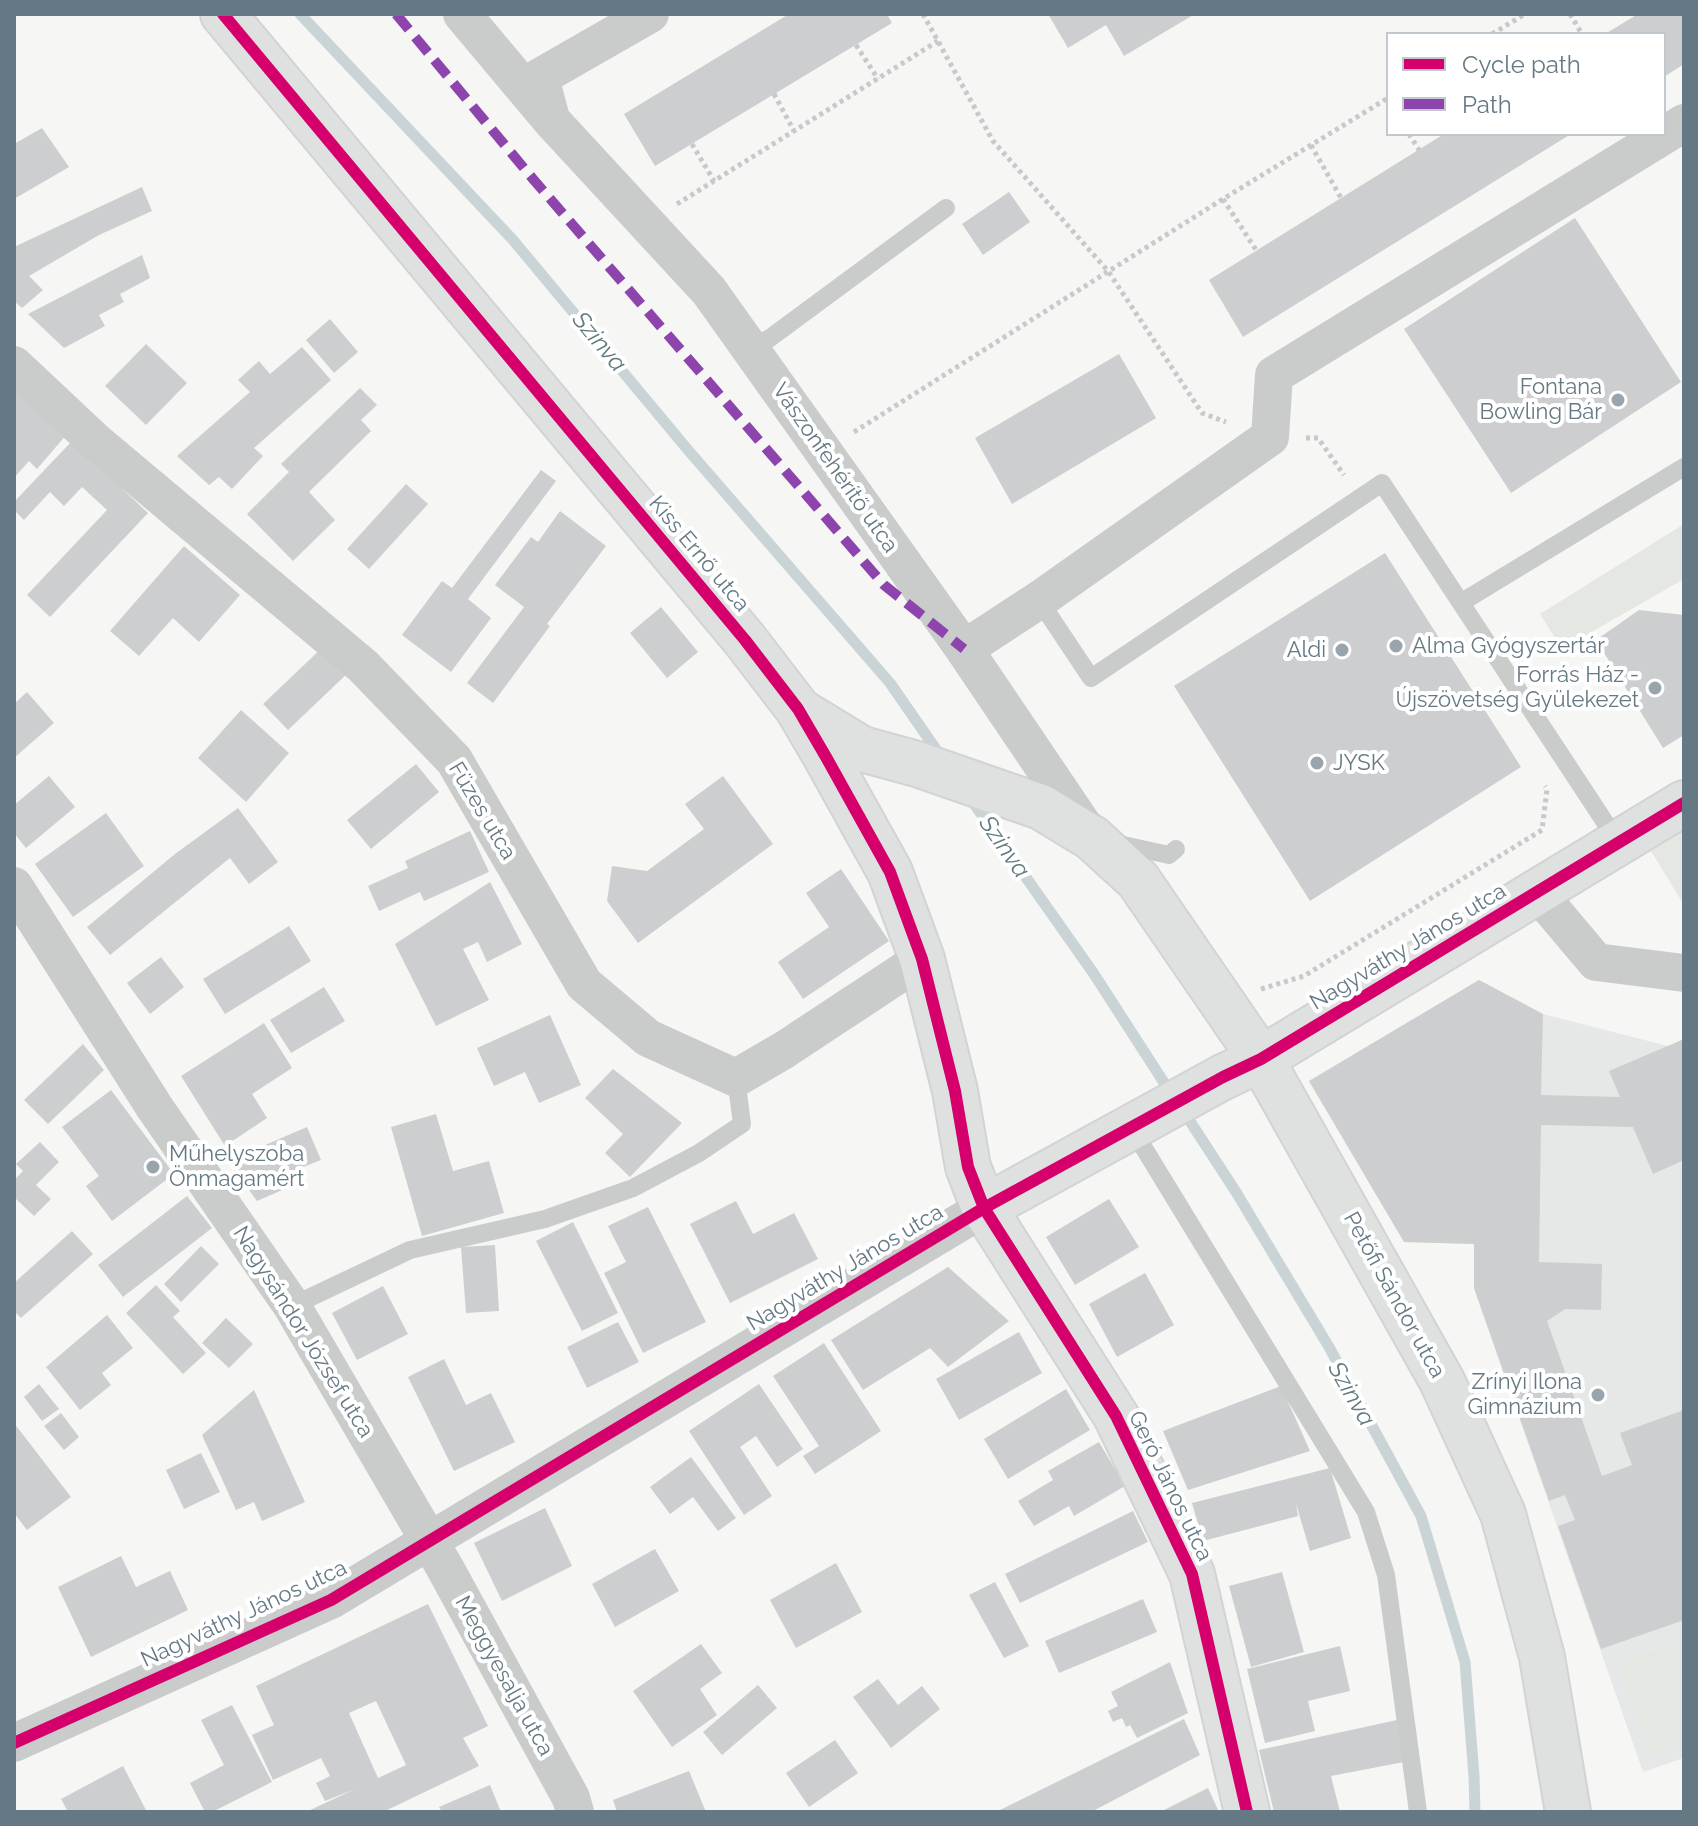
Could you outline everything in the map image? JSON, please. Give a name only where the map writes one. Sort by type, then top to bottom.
[{"type":"street","name":"Kiss Ernő utca","points":[[223,14],[745,640],[798,709],[890,872],[922,959],[955,1091],[968,1167],[984,1208]]},
{"type":"street","name":"Vászonfehérítő utca","points":[[462,14],[551,120],[709,291],[964,649],[1092,838]]},
{"type":"street","name":"Vászonfehérítő utca","points":[[551,120],[540,77],[650,14]]},
{"type":"street","points":[[1666,134],[1684,123]]},
{"type":"street","points":[[964,649],[1039,600],[1270,437],[1274,375],[1663,136]]},
{"type":"street","name":"Füzes utca","points":[[14,365],[96,442],[363,666],[454,760],[584,984],[648,1038],[736,1078]]},
{"type":"street","name":"Kiss Ernő utca","points":[[798,709],[862,749],[917,764],[1041,807]]},
{"type":"street","name":"Nagyváthy János utca","points":[[14,1743],[331,1600],[984,1208],[1242,1068],[1684,803]]},
{"type":"street","name":"Petőfi Sándor utca","points":[[1041,807],[1092,838],[1138,880],[1242,1068],[1442,1381],[1503,1514],[1542,1657],[1568,1812]]},
{"type":"street","name":"Nagysándor József utca","points":[[14,886],[155,1108],[292,1306],[429,1541]]},
{"type":"street","points":[[1537,892],[1596,962],[1679,973]]},
{"type":"street","points":[[736,1078],[922,959]]},
{"type":"street","name":"Geró János utca","points":[[984,1208],[1116,1416],[1192,1574],[1247,1812]]},
{"type":"street","name":"Meggyesalja utca","points":[[429,1541],[571,1798],[575,1812]]},
{"type":"lane","points":[[750,349],[770,338],[946,208]]},
{"type":"lane","points":[[1462,602],[1684,467]]},
{"type":"lane","points":[[1039,600],[1091,678],[1382,483],[1618,842]]},
{"type":"lane","points":[[1092,838],[1169,855],[1176,849]]},
{"type":"lane","points":[[292,1306],[410,1250],[545,1219],[633,1188],[699,1153],[742,1124],[736,1078]]},
{"type":"lane","points":[[1141,1122],[1366,1512],[1386,1575],[1418,1812]]},
{"type":"path","points":[[1495,32],[1525,14]]},
{"type":"path","points":[[1570,14],[1581,32]]},
{"type":"path","points":[[674,205],[938,41]]},
{"type":"path","points":[[856,45],[878,79]]},
{"type":"path","points":[[774,94],[794,131]]},
{"type":"path","points":[[853,432],[1386,100]]},
{"type":"path","points":[[1410,136],[1419,150]]},
{"type":"path","points":[[692,144],[714,181]]},
{"type":"path","points":[[1311,145],[1341,198]]},
{"type":"path","points":[[1223,199],[1256,250]]},
{"type":"path","points":[[1256,990],[1304,976],[1451,887]]},
{"type":"shaded area","points":[[1684,524],[1684,579],[1562,649],[1540,614]]},
{"type":"shaded area","points":[[1684,830],[1684,905],[1651,851]]},
{"type":"shaded area","name":"Zrínyi Ilona Gimnázium","points":[[1479,980],[1543,1014],[1668,1046],[1684,1039],[1684,1758],[1643,1772],[1474,1289],[1474,1244],[1404,1242],[1309,1081]]},
{"type":"shaded area","points":[[1684,1641],[1684,1742],[1650,1754],[1618,1664]]},
{"type":"building","points":[[789,14],[887,14],[892,23],[655,166],[624,114]]},
{"type":"building","points":[[1048,14],[1195,14],[1124,56],[1106,25],[1068,48]]},
{"type":"building","points":[[1638,14],[1684,14],[1684,64],[1666,76],[1666,32],[1608,32]]},
{"type":"building","points":[[42,128],[69,167],[14,199],[14,144]]},
{"type":"building","points":[[1441,136],[1568,136],[1243,337],[1209,280]]},
{"type":"building","points":[[142,187],[152,211],[99,235],[29,276],[43,290],[22,308],[14,301],[14,247]]},
{"type":"building","points":[[1009,192],[1030,222],[983,255],[962,224]]},
{"type":"building","points":[[1575,218],[1681,382],[1511,493],[1404,329]]},
{"type":"building","points":[[142,255],[150,278],[120,294],[124,302],[99,315],[105,326],[64,348],[28,314]]},
{"type":"building","points":[[330,319],[358,352],[334,373],[306,340]]},
{"type":"building","points":[[146,344],[187,383],[146,425],[105,386]]},
{"type":"building","points":[[302,347],[331,380],[254,448],[263,456],[232,489],[219,477],[209,485],[177,456],[250,392],[238,380],[259,361],[270,374]]},
{"type":"building","points":[[1119,354],[1156,418],[1012,504],[975,438]]},
{"type":"building","points":[[14,388],[67,434],[37,469],[29,461],[14,478]]},
{"type":"building","points":[[360,388],[377,405],[361,420],[371,431],[309,492],[335,520],[293,561],[247,514],[289,472],[281,464]]},
{"type":"building","points":[[72,441],[148,513],[50,617],[27,595],[107,510],[82,487],[64,506],[50,492],[24,520],[14,510],[14,502]]},
{"type":"building","points":[[541,470],[556,481],[468,599],[491,618],[451,672],[402,635],[442,581],[452,588]]},
{"type":"building","points":[[406,484],[428,504],[369,569],[347,549]]},
{"type":"building","points":[[560,511],[606,546],[493,703],[467,683],[524,607],[495,585],[531,537],[538,542]]},
{"type":"building","points":[[184,546],[240,595],[199,642],[173,618],[139,656],[110,631]]},
{"type":"building","points":[[1385,553],[1521,767],[1310,901],[1174,686]]},
{"type":"building","points":[[661,607],[698,652],[667,678],[630,633]]},
{"type":"building","name":"Forrás Ház - Újszövetség Gyülekezet","points":[[1639,610],[1684,615],[1684,735],[1663,748],[1596,640]]},
{"type":"building","points":[[325,645],[350,671],[288,730],[263,704]]},
{"type":"building","points":[[27,692],[54,723],[14,758],[14,704]]},
{"type":"building","points":[[241,710],[289,753],[246,802],[198,758]]},
{"type":"building","points":[[416,764],[439,792],[371,849],[347,820]]},
{"type":"building","points":[[49,776],[75,807],[26,848],[14,833],[14,805]]},
{"type":"building","points":[[723,776],[773,844],[638,943],[607,901],[612,866],[647,871],[704,829],[685,804]]},
{"type":"building","points":[[238,808],[278,862],[249,884],[230,858],[110,955],[87,927],[175,854]]},
{"type":"building","points":[[106,813],[144,866],[73,917],[35,864]]},
{"type":"building","points":[[470,831],[489,872],[424,901],[420,892],[379,911],[368,886],[408,868],[405,861]]},
{"type":"building","points":[[841,869],[889,941],[803,999],[778,962],[829,927],[806,893]]},
{"type":"building","points":[[490,882],[522,944],[487,962],[478,942],[463,949],[489,1000],[436,1026],[395,944]]},
{"type":"building","points":[[289,926],[311,961],[225,1014],[203,979]]},
{"type":"building","points":[[161,957],[184,987],[150,1014],[127,983]]},
{"type":"building","name":"Zrínyi Ilona Gimnázium","points":[[1479,980],[1543,1014],[1541,1095],[1620,1097],[1609,1071],[1684,1039],[1684,1160],[1653,1174],[1633,1127],[1541,1125],[1539,1262],[1602,1264],[1601,1310],[1565,1309],[1547,1321],[1602,1476],[1632,1465],[1620,1433],[1684,1410],[1684,1620],[1601,1649],[1558,1526],[1575,1520],[1565,1495],[1549,1501],[1474,1288],[1474,1244],[1404,1242],[1309,1081]]},
{"type":"building","points":[[324,987],[345,1021],[291,1053],[270,1020]]},
{"type":"building","points":[[550,1015],[581,1085],[539,1103],[525,1072],[494,1086],[477,1048]]},
{"type":"building","points":[[264,1023],[292,1068],[252,1094],[267,1118],[225,1146],[181,1076]]},
{"type":"building","points":[[83,1044],[104,1070],[48,1124],[24,1100]]},
{"type":"building","points":[[613,1069],[682,1123],[630,1177],[605,1153],[623,1134],[585,1098]]},
{"type":"building","points":[[111,1090],[174,1174],[112,1221],[86,1186],[99,1176],[62,1127]]},
{"type":"building","points":[[436,1114],[453,1171],[489,1161],[504,1213],[422,1236],[391,1127]]},
{"type":"building","points":[[307,1127],[321,1160],[298,1169],[303,1181],[257,1201],[228,1161]]},
{"type":"building","points":[[40,1142],[59,1162],[36,1185],[51,1199],[34,1216],[14,1197],[14,1180],[23,1171],[16,1164]]},
{"type":"building","points":[[187,1196],[212,1228],[123,1297],[98,1265]]},
{"type":"building","points":[[1109,1199],[1139,1247],[1075,1285],[1046,1237]]},
{"type":"building","points":[[736,1201],[753,1234],[794,1213],[818,1259],[730,1303],[690,1224]]},
{"type":"building","points":[[648,1207],[706,1322],[643,1353],[604,1273],[626,1262],[608,1226]]},
{"type":"building","points":[[573,1222],[618,1313],[582,1331],[536,1241]]},
{"type":"building","points":[[72,1231],[93,1254],[21,1318],[14,1311],[14,1283]]},
{"type":"building","points":[[495,1245],[499,1311],[466,1313],[461,1247]]},
{"type":"building","points":[[201,1246],[219,1264],[181,1302],[164,1284]]},
{"type":"building","points":[[948,1267],[1009,1321],[948,1367],[930,1348],[863,1390],[831,1340]]},
{"type":"building","points":[[1145,1273],[1174,1325],[1117,1357],[1089,1304]]},
{"type":"building","points":[[156,1285],[180,1311],[173,1317],[206,1353],[183,1374],[126,1313]]},
{"type":"building","points":[[383,1286],[408,1334],[357,1360],[332,1313]]},
{"type":"building","points":[[107,1315],[133,1348],[102,1373],[111,1385],[80,1410],[46,1367]]},
{"type":"building","points":[[226,1318],[253,1344],[229,1368],[202,1343]]},
{"type":"building","points":[[618,1322],[639,1362],[587,1388],[567,1347]]},
{"type":"building","points":[[1019,1332],[1042,1373],[959,1420],[936,1379]]},
{"type":"building","points":[[824,1343],[881,1431],[815,1474],[803,1456],[819,1446],[773,1376]]},
{"type":"building","points":[[444,1359],[466,1405],[491,1393],[515,1442],[454,1471],[408,1377]]},
{"type":"building","points":[[39,1384],[59,1409],[42,1421],[24,1397]]},
{"type":"building","points":[[759,1384],[803,1449],[777,1467],[756,1436],[740,1447],[772,1496],[744,1515],[689,1431]]},
{"type":"building","points":[[1281,1386],[1310,1451],[1188,1490],[1163,1431]]},
{"type":"building","points":[[1066,1389],[1090,1430],[1008,1479],[984,1439]]},
{"type":"building","points":[[254,1390],[305,1502],[262,1521],[254,1502],[236,1510],[202,1435]]},
{"type":"building","points":[[61,1413],[79,1437],[64,1450],[44,1426]]},
{"type":"building","points":[[14,1423],[71,1497],[27,1530],[14,1513]]},
{"type":"building","points":[[1099,1442],[1125,1486],[1074,1516],[1069,1506],[1034,1526],[1018,1501],[1053,1480],[1048,1471]]},
{"type":"building","points":[[201,1453],[220,1492],[184,1509],[166,1470]]},
{"type":"building","points":[[691,1457],[736,1518],[718,1531],[693,1497],[670,1514],[650,1487]]},
{"type":"building","points":[[1330,1468],[1351,1538],[1310,1551],[1296,1504],[1298,1516],[1203,1541],[1192,1503]]},
{"type":"building","points":[[545,1508],[572,1566],[502,1601],[474,1543]]},
{"type":"building","points":[[1133,1511],[1148,1542],[1020,1603],[1005,1574]]},
{"type":"building","points":[[655,1549],[679,1591],[615,1627],[592,1584]]},
{"type":"building","points":[[121,1556],[136,1587],[170,1571],[188,1610],[91,1657],[58,1587]]},
{"type":"building","points":[[836,1563],[862,1612],[796,1648],[770,1600]]},
{"type":"building","points":[[1282,1572],[1304,1652],[1251,1667],[1229,1586]]},
{"type":"building","points":[[995,1582],[1029,1646],[1004,1658],[969,1595]]},
{"type":"building","points":[[1143,1599],[1157,1632],[1059,1673],[1045,1641]]},
{"type":"building","points":[[428,1604],[488,1726],[463,1738],[479,1766],[383,1812],[306,1812],[355,1789],[325,1801],[316,1783],[330,1776],[321,1758],[273,1780],[252,1735],[274,1725],[256,1686]],"holes":[[[376,1701],[406,1765],[378,1778],[349,1713]]]},
{"type":"building","points":[[701,1644],[722,1673],[700,1689],[717,1715],[672,1747],[633,1691]]},
{"type":"building","points":[[1340,1646],[1350,1691],[1308,1701],[1315,1731],[1265,1743],[1247,1669]]},
{"type":"building","points":[[1170,1662],[1188,1713],[1137,1738],[1122,1718],[1113,1722],[1108,1711],[1118,1706],[1111,1692]]},
{"type":"building","points":[[878,1679],[898,1705],[922,1686],[940,1709],[891,1748],[853,1697]]},
{"type":"building","points":[[758,1685],[777,1708],[722,1755],[703,1732]]},
{"type":"building","points":[[232,1705],[272,1782],[212,1812],[205,1812],[190,1783],[224,1765],[201,1720]]},
{"type":"building","points":[[1184,1719],[1200,1755],[1091,1812],[996,1812]]},
{"type":"building","points":[[1397,1720],[1404,1762],[1331,1776],[1340,1812],[1274,1812],[1259,1750]]},
{"type":"building","points":[[835,1740],[858,1773],[809,1807],[786,1773]]},
{"type":"building","points":[[123,1766],[147,1812],[68,1812],[61,1799]]},
{"type":"building","points":[[689,1771],[706,1812],[617,1812],[613,1800]]},
{"type":"building","points":[[490,1785],[501,1812],[442,1812],[439,1807]]},
{"type":"building","points":[[1208,1788],[1219,1812],[1160,1812]]},
{"type":"waterway","name":"Szinva","points":[[300,14],[513,240],[688,450],[890,683],[942,758]]},
{"type":"waterway","name":"Szinva","points":[[970,798],[1094,974],[1172,1095]]},
{"type":"waterway","name":"Szinva","points":[[1182,1109],[1329,1347],[1421,1516],[1465,1662],[1475,1812]]},
{"type":"marked path","points":[[396,14],[533,179],[884,585],[964,649]]},
{"type":"cycle path","points":[[223,14],[745,640],[798,709],[826,757],[890,872],[922,959],[955,1091],[968,1167],[984,1208],[1116,1416],[1192,1574],[1247,1812]]},
{"type":"cycle path","points":[[14,1743],[331,1600],[984,1208],[1261,1059],[1684,803]]},
{"type":"place","name":"Fontana Bowling Bár","points":[[1618,400]]},
{"type":"place","name":"Alma Gyógyszertár","points":[[1396,646]]},
{"type":"place","name":"Aldi","points":[[1342,650]]},
{"type":"place","name":"Forrás Ház - Újszövetség Gyülekezet","points":[[1655,688]]},
{"type":"place","name":"JYSK","points":[[1317,763]]},
{"type":"place","name":"Műhelyszoba Önmagamért","points":[[153,1167]]},
{"type":"place","name":"Zrínyi Ilona Gimnázium","points":[[1598,1395]]}]
